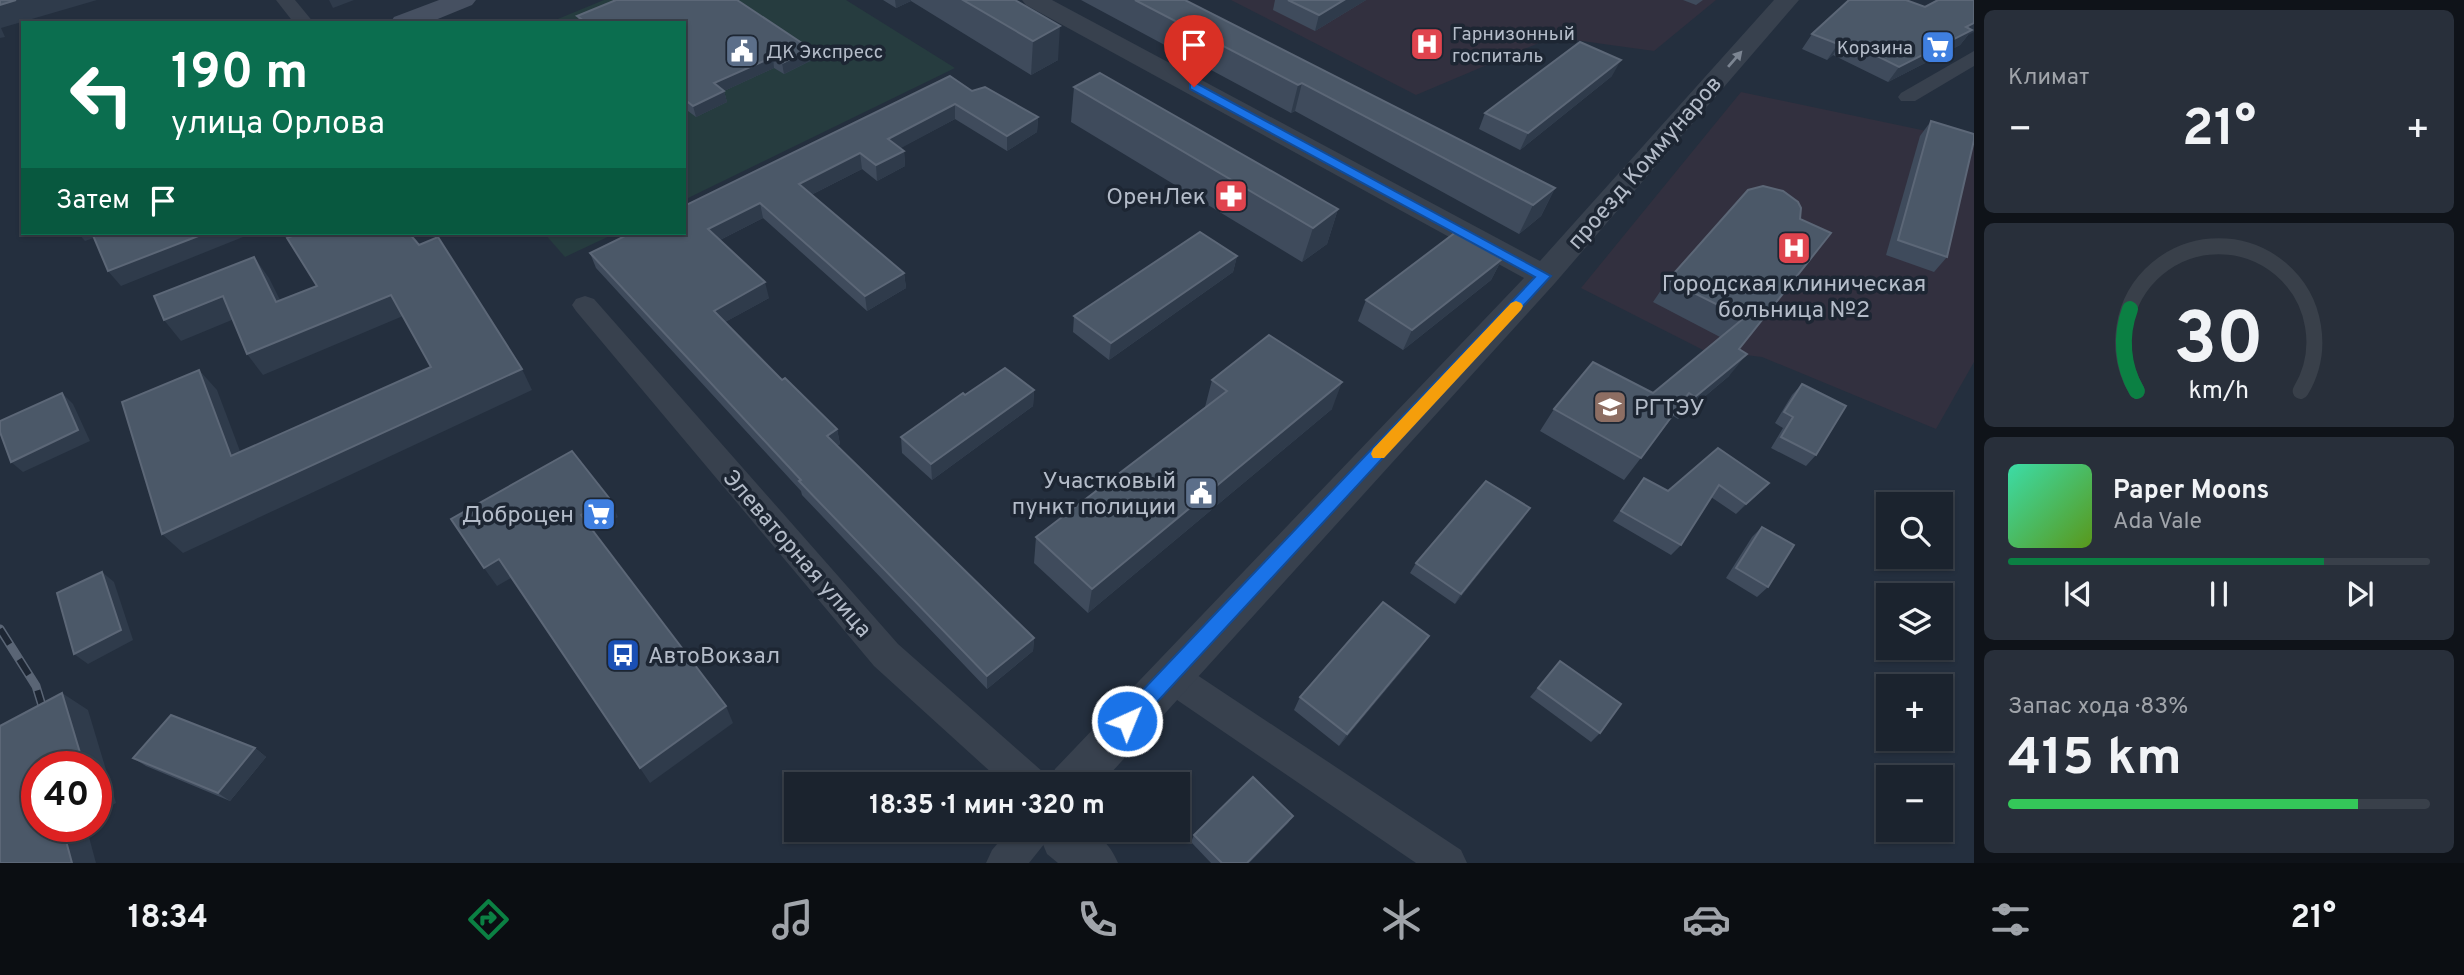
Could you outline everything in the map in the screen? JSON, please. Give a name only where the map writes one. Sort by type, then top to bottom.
[{"type":"main road","points":[[408,21],[463,0]]},
{"type":"street","points":[[285,0],[304,21]]},
{"type":"street","points":[[1034,0],[1544,276]]},
{"type":"street","name":"проезд Коммунаров","points":[[1082,772],[1544,276],[1787,0]]},
{"type":"street","points":[[1908,97],[1974,57]]},
{"type":"street","name":"Элеваторная улица","points":[[585,305],[886,655],[1017,772]]},
{"type":"street","points":[[1170,676],[1448,863]]},
{"type":"street","points":[[1005,863],[1062,845]]},
{"type":"shaded area","name":"Гарнизонный госпиталь","points":[[1231,0],[1716,0],[1654,51],[1553,37],[1416,95]]},
{"type":"shaded area","name":"Городская клиническая больница №2","points":[[1741,92],[1974,141],[1974,362],[1936,429],[1762,357],[1703,350],[1581,288]]},
{"type":"green space","points":[[604,0],[846,0],[955,68],[686,199],[686,21],[553,21]]},
{"type":"green space","points":[[546,235],[612,235],[565,257]]},
{"type":"building","points":[[0,0],[16,0],[0,5]]},
{"type":"building","name":"ДК Экспресс","points":[[616,0],[737,0],[811,49],[782,63],[773,57],[714,83],[724,91],[693,106],[686,101],[686,21],[584,21],[577,16]]},
{"type":"building","points":[[963,0],[1015,0],[1060,26],[1033,41]]},
{"type":"building","points":[[1135,0],[1185,0],[1555,188],[1533,205],[1302,83],[1298,85]]},
{"type":"building","points":[[1288,0],[1344,0],[1319,15]]},
{"type":"building","points":[[1849,0],[1906,0],[1925,7],[1938,0],[1974,0],[1974,23],[1966,27],[1972,30],[1899,67],[1843,39],[1838,44],[1812,34]]},
{"type":"building","points":[[1580,42],[1621,60],[1528,133],[1485,113]]},
{"type":"building","points":[[1100,73],[1338,209],[1313,228],[1074,87]]},
{"type":"building","points":[[950,76],[972,91],[985,87],[1038,117],[1007,136],[955,104],[888,139],[904,151],[876,165],[860,153],[799,184],[904,273],[865,296],[760,203],[708,229],[765,282],[714,311],[782,380],[785,378],[837,429],[827,436],[1034,638],[987,676],[799,481],[801,480],[590,253],[627,235],[686,235],[686,205]]},
{"type":"building","points":[[1931,121],[1974,134],[1947,257],[1898,240]]},
{"type":"building","points":[[1763,186],[1783,191],[1798,202],[1801,208],[1800,219],[1831,233],[1739,349],[1747,354],[1695,397],[1689,393],[1641,458],[1554,409],[1593,362],[1653,393],[1744,318],[1668,280],[1748,190]]},
{"type":"building","points":[[1200,232],[1237,256],[1111,343],[1074,316]]},
{"type":"building","points":[[1456,232],[1502,259],[1412,330],[1366,300]]},
{"type":"building","points":[[93,235],[201,235],[108,271]]},
{"type":"building","points":[[295,235],[411,235],[419,245],[438,237],[522,369],[162,534],[122,402],[199,370],[231,456],[431,367],[391,295],[247,354],[223,296],[164,320],[154,296],[254,257],[276,302],[317,286],[287,238]]},
{"type":"building","points":[[1269,335],[1342,382],[1092,589],[1036,537],[1227,391],[1212,380]]},
{"type":"building","points":[[1005,368],[1034,390],[931,464],[901,437],[963,393],[965,395]]},
{"type":"building","points":[[1802,384],[1846,406],[1816,455],[1781,437],[1793,417],[1784,412]]},
{"type":"building","points":[[62,393],[78,430],[11,462],[0,432],[0,421]]},
{"type":"building","points":[[1718,448],[1769,483],[1746,504],[1719,485],[1681,545],[1621,511],[1644,478],[1668,491]]},
{"type":"building","name":"АвтоВокзал","points":[[572,451],[609,498],[581,515],[726,706],[640,768],[499,559],[484,568],[451,519]]},
{"type":"building","points":[[1486,481],[1530,508],[1461,594],[1416,563]]},
{"type":"building","points":[[1762,527],[1794,545],[1768,587],[1736,568]]},
{"type":"building","points":[[102,572],[121,630],[74,654],[57,593]]},
{"type":"building","points":[[1383,602],[1429,636],[1347,734],[1300,697]]},
{"type":"building","points":[[1560,661],[1621,704],[1600,733],[1538,688]]},
{"type":"building","points":[[62,693],[79,751],[21,751],[21,842],[66,842],[72,863],[0,863],[0,726]]},
{"type":"building","points":[[171,715],[255,748],[218,793],[133,758]]},
{"type":"building","points":[[1253,777],[1293,816],[1247,863],[1222,863],[1194,835]]},
{"type":"railway","points":[[0,629],[36,686],[47,722]]},
{"type":"slow traffic","points":[[1379,454],[1516,306]]},
{"type":"place","name":"Гарнизонный госпиталь","points":[[1427,44]]},
{"type":"place","name":"Корзина","points":[[1938,47]]},
{"type":"place","name":"ДК Экспресс","points":[[742,51]]},
{"type":"place","name":"ОренЛек","points":[[1231,196]]},
{"type":"place","name":"Городская клиническая больница №2","points":[[1794,248]]},
{"type":"place","name":"РГТЭУ","points":[[1610,407]]},
{"type":"place","name":"Участковый пункт полиции","points":[[1201,493]]},
{"type":"place","name":"Доброцен","points":[[599,514]]},
{"type":"place","name":"АвтоВокзал","points":[[623,655]]},
{"type":"route","points":[[1127,721],[1544,276],[1194,87]]}]
